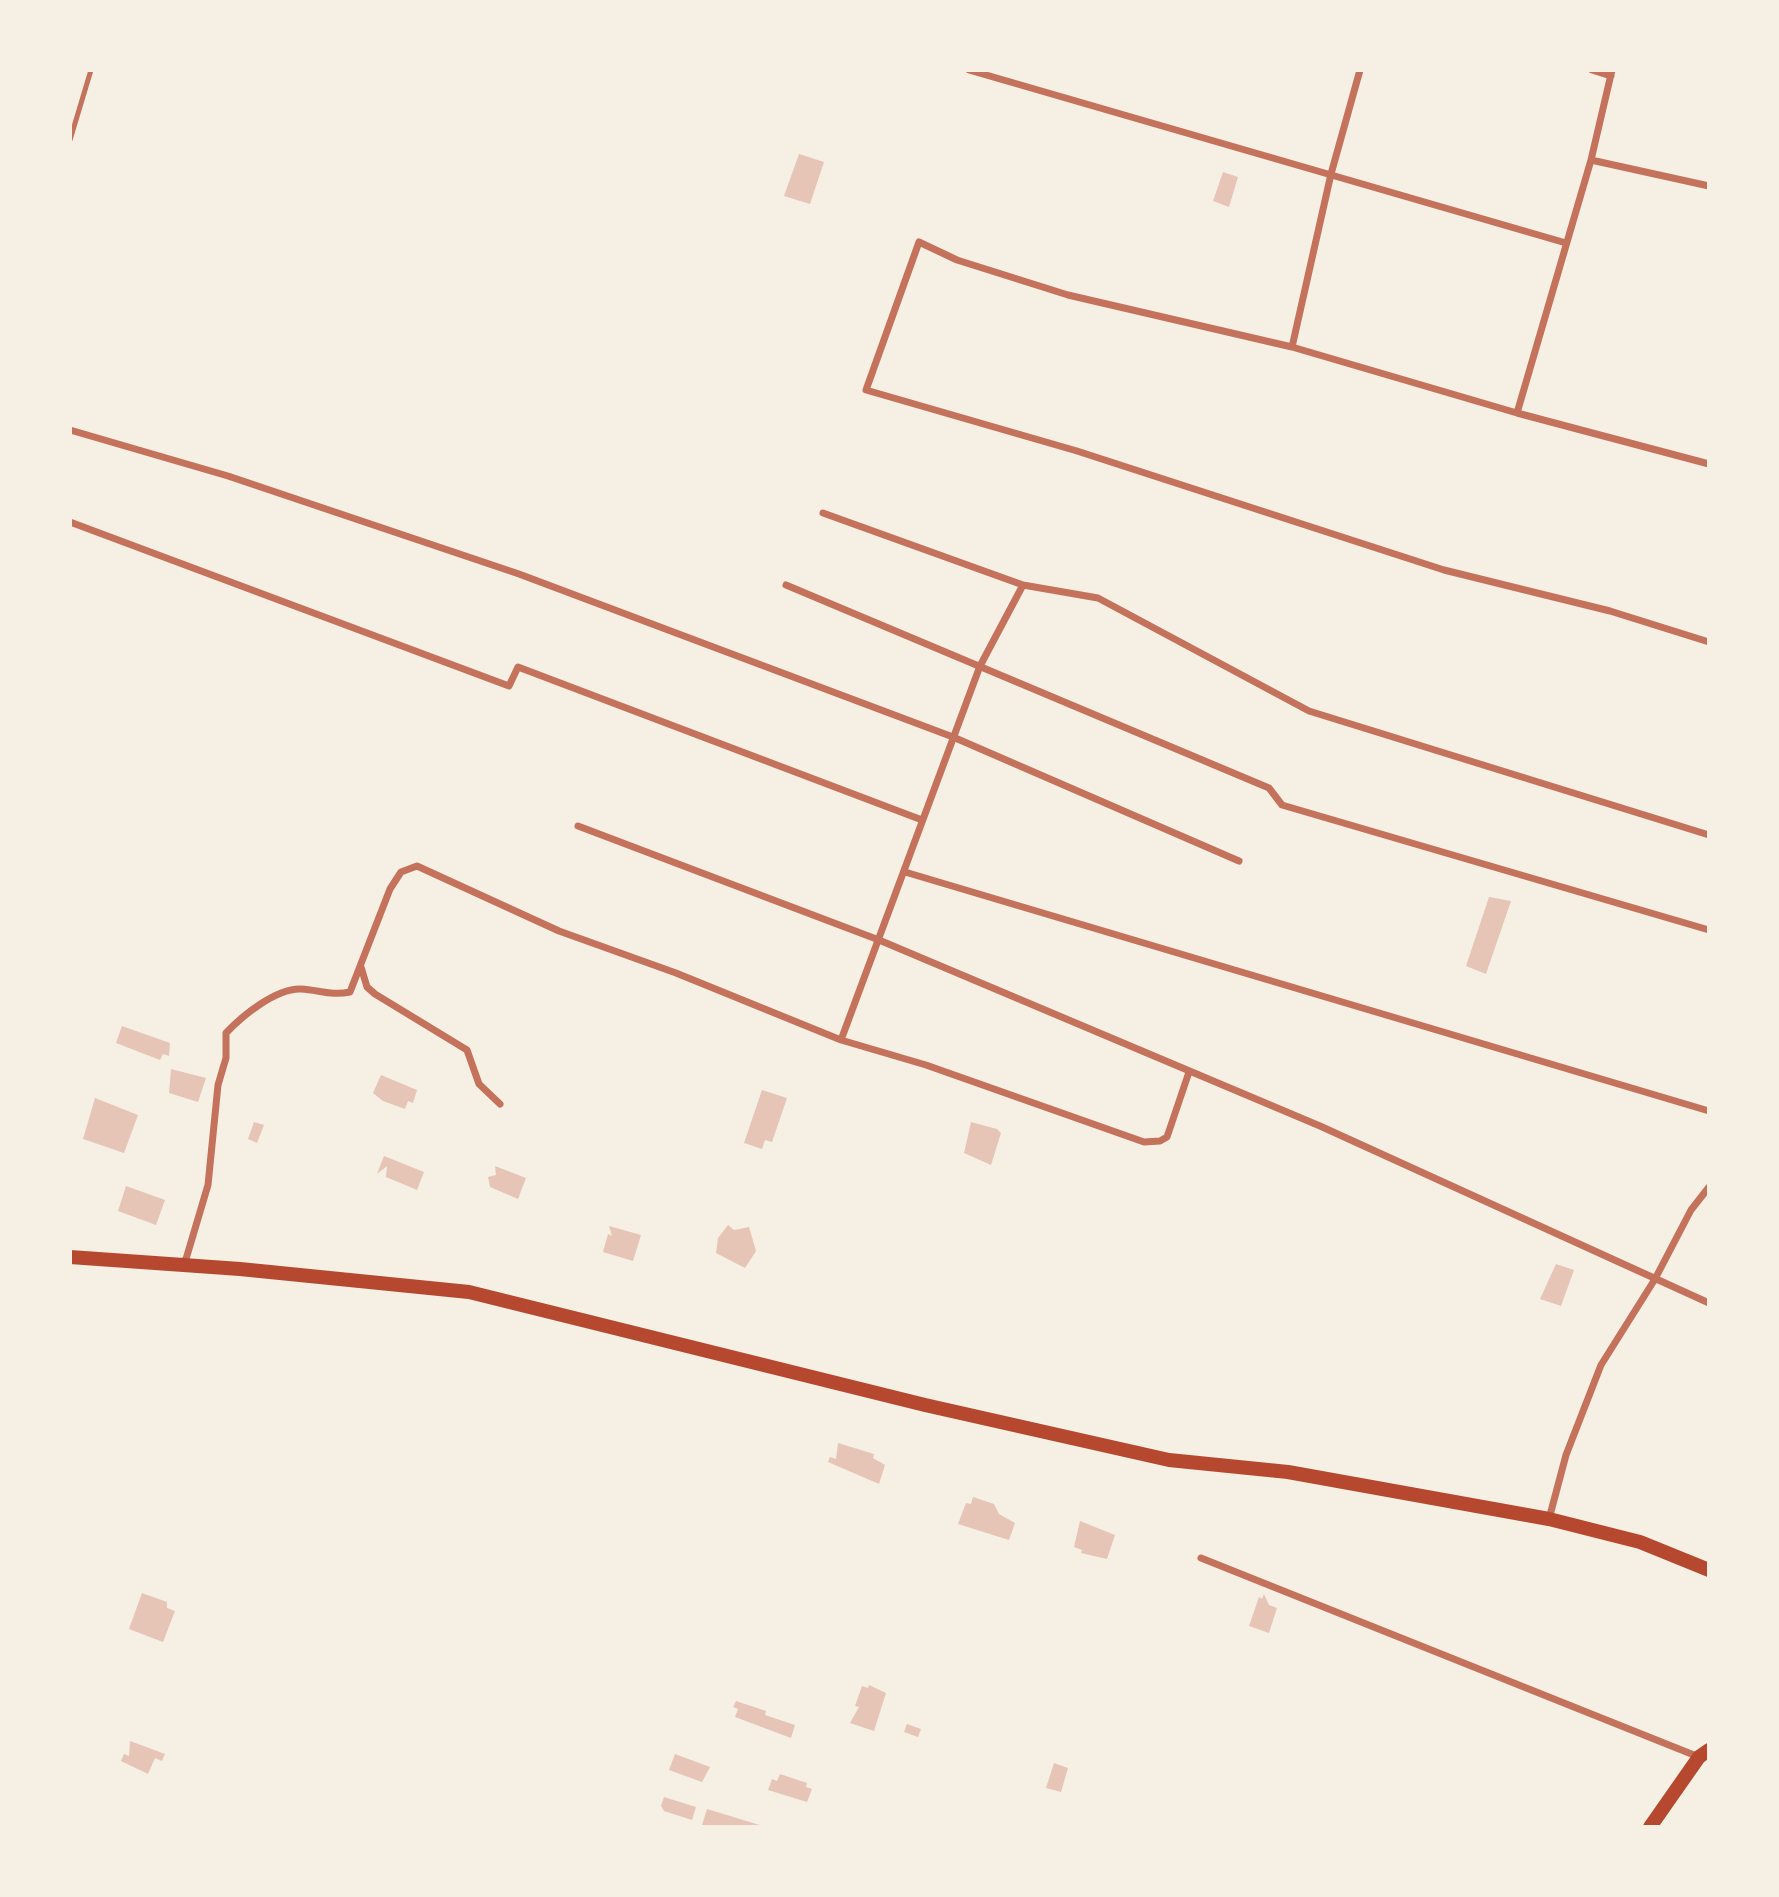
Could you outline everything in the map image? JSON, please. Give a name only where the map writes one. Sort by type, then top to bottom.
[{"type":"main road","points":[[70,1257],[469,1292],[925,1405],[1169,1460],[1287,1472],[1549,1519],[1640,1542],[1709,1570]]},
{"type":"main road","points":[[1650,1827],[1704,1754]]},
{"type":"street","points":[[969,70],[1566,243]]},
{"type":"street","points":[[1292,348],[1331,174],[1360,70]]},
{"type":"street","points":[[1517,413],[1591,160],[1611,73],[1592,70]]},
{"type":"street","points":[[1591,160],[1709,186]]},
{"type":"street","points":[[1709,464],[1517,413],[1292,348],[1068,295],[957,260],[919,242],[866,390],[1077,451],[1444,570],[1610,611],[1709,642]]},
{"type":"street","points":[[70,430],[228,476],[519,574],[953,737],[1239,861]]},
{"type":"street","points":[[823,513],[1023,585],[1098,598],[1309,711],[1709,835]]},
{"type":"street","points":[[70,522],[509,686],[518,667],[922,820]]},
{"type":"street","points":[[786,585],[1269,789],[1282,805],[1709,930]]},
{"type":"street","points":[[841,1040],[981,666],[1023,585]]},
{"type":"street","points":[[578,826],[878,940],[1320,1126],[1709,1303]]},
{"type":"street","points":[[178,1265],[186,1259],[208,1185],[218,1085],[226,1058],[226,1033],[238,1021],[281,993],[297,988],[326,994],[350,992],[390,889],[401,872],[417,866],[559,931],[642,964],[676,973],[841,1040],[926,1065],[1144,1143],[1160,1141],[1167,1137],[1189,1072]]},
{"type":"street","points":[[905,872],[1709,1111]]},
{"type":"street","points":[[361,966],[367,987],[467,1050],[479,1084],[500,1104]]},
{"type":"street","points":[[1549,1519],[1566,1455],[1601,1365],[1655,1279],[1691,1210],[1709,1187]]},
{"type":"street","points":[[1201,1558],[1704,1754]]},
{"type":"lane","points":[[70,140],[91,70]]},
{"type":"building","points":[[799,154],[824,162],[810,204],[784,196]]},
{"type":"building","points":[[1223,172],[1238,177],[1229,207],[1213,201]]},
{"type":"building","points":[[1489,897],[1511,901],[1486,974],[1466,966]]},
{"type":"building","points":[[122,1026],[170,1043],[169,1056],[163,1054],[160,1060],[116,1043]]},
{"type":"building","points":[[171,1069],[206,1078],[198,1102],[169,1093]]},
{"type":"building","points":[[381,1075],[417,1090],[413,1103],[408,1101],[405,1109],[383,1101],[373,1093]]},
{"type":"building","points":[[762,1090],[787,1098],[772,1142],[765,1140],[762,1149],[744,1143]]},
{"type":"building","points":[[95,1098],[138,1115],[124,1153],[83,1139]]},
{"type":"building","points":[[254,1122],[264,1125],[257,1143],[248,1139]]},
{"type":"building","points":[[971,1122],[997,1129],[1001,1133],[991,1165],[964,1153]]},
{"type":"building","points":[[384,1156],[424,1172],[417,1190],[386,1177],[387,1166],[377,1174]]},
{"type":"building","points":[[495,1166],[526,1178],[518,1199],[490,1187],[488,1177],[496,1175]]},
{"type":"building","points":[[126,1186],[165,1200],[156,1225],[118,1211]]},
{"type":"building","points":[[728,1225],[734,1230],[749,1227],[756,1251],[745,1268],[716,1253],[718,1238]]},
{"type":"building","points":[[609,1226],[641,1235],[633,1261],[603,1252],[608,1234],[612,1236]]},
{"type":"building","points":[[1556,1264],[1574,1270],[1561,1306],[1540,1299]]},
{"type":"building","points":[[838,1443],[874,1454],[873,1458],[885,1465],[879,1484],[828,1462],[830,1457],[836,1459]]},
{"type":"building","points":[[973,1497],[994,1504],[999,1514],[1015,1523],[1009,1540],[958,1524],[966,1503],[971,1504]]},
{"type":"building","points":[[1080,1521],[1115,1535],[1107,1559],[1081,1553],[1082,1550],[1074,1547]]},
{"type":"building","points":[[142,1593],[167,1602],[167,1608],[175,1611],[163,1642],[129,1629]]},
{"type":"building","points":[[1264,1594],[1269,1605],[1277,1608],[1269,1633],[1249,1626],[1259,1597],[1262,1599]]},
{"type":"building","points":[[869,1685],[886,1693],[874,1731],[850,1723],[859,1707],[855,1706],[862,1686],[868,1688]]},
{"type":"building","points":[[736,1701],[795,1725],[791,1738],[735,1717],[738,1709],[733,1707]]},
{"type":"building","points":[[907,1724],[921,1729],[918,1737],[904,1732]]},
{"type":"building","points":[[130,1741],[165,1754],[162,1761],[155,1758],[148,1774],[121,1761],[124,1754],[129,1756]]},
{"type":"building","points":[[675,1754],[710,1767],[702,1782],[669,1770]]},
{"type":"building","points":[[1054,1763],[1068,1768],[1061,1792],[1046,1788]]},
{"type":"building","points":[[780,1774],[807,1783],[806,1787],[812,1789],[807,1802],[768,1790],[772,1779],[777,1781]]},
{"type":"building","points":[[664,1797],[696,1807],[692,1820],[664,1811],[661,1806]]},
{"type":"building","points":[[707,1809],[763,1826],[763,1827],[702,1825]]}]
